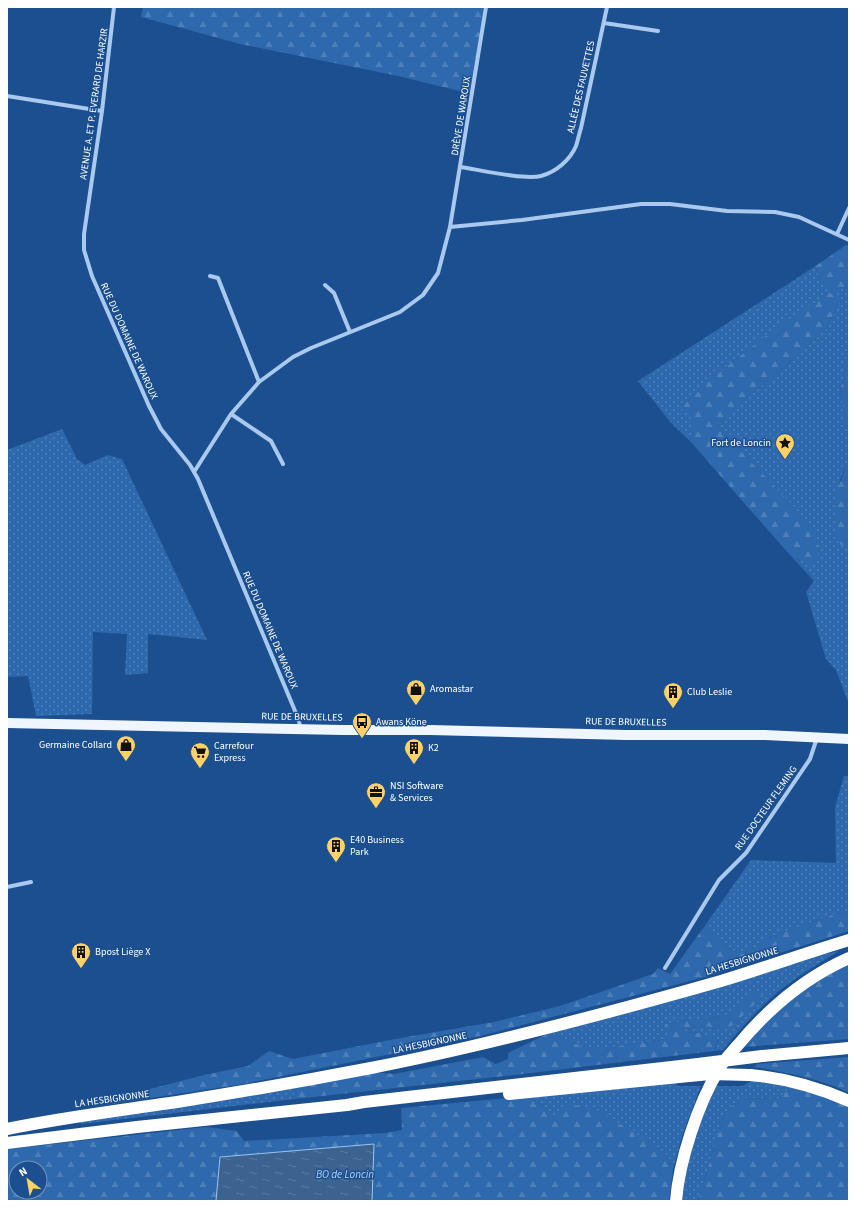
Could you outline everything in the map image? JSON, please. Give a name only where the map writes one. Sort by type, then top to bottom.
[{"type":"highway","name":"LA HESBIGNONNE","points":[[7,1128],[279,1085],[485,1043],[597,1015],[722,980],[849,940]]},
{"type":"highway","points":[[676,1201],[680,1175],[693,1129],[701,1107],[720,1068],[745,1036],[787,996],[836,963],[849,958]]},
{"type":"highway","points":[[7,1143],[762,1056],[849,1048]]},
{"type":"highway","points":[[347,1105],[363,1108],[710,1074],[772,1077],[796,1082],[825,1091],[849,1101]]},
{"type":"main road","name":"RUE DE BRUXELLES","points":[[7,723],[301,730],[430,730],[849,739]]},
{"type":"street","name":"AVENUE A. ET P. EVERARD DE HARZIR","points":[[88,204],[102,111],[114,7]]},
{"type":"street","name":"DRÈVE DE WAROUX","points":[[450,227],[486,7]]},
{"type":"street","name":"ALLÉE DES FAUVETTES","points":[[461,167],[527,177],[541,176],[555,170],[565,162],[576,147],[607,7]]},
{"type":"street","points":[[604,23],[658,31]]},
{"type":"street","points":[[7,96],[102,111]]},
{"type":"street","name":"RUE DU DOMAINE DE WAROUX","points":[[88,204],[84,234],[84,250],[92,276],[148,406],[161,429],[194,472],[295,711],[301,730]]},
{"type":"street","points":[[194,472],[231,414],[259,382],[293,357],[311,348],[400,312],[422,295],[438,273],[450,227],[522,220],[641,204],[670,204],[727,211],[775,212],[799,217],[849,240]]},
{"type":"street","points":[[837,234],[849,208]]},
{"type":"street","points":[[210,276],[218,278],[259,382]]},
{"type":"street","points":[[325,285],[334,294],[350,332]]},
{"type":"street","points":[[231,414],[271,441],[283,464]]},
{"type":"street","name":"RUE DOCTEUR FLEMING","points":[[665,968],[719,880],[746,853],[810,759],[817,738]]},
{"type":"street","points":[[7,887],[32,882]]},
{"type":"green space","points":[[143,7],[484,7],[472,94],[398,76],[240,44],[141,17]]},
{"type":"green space","points":[[846,245],[849,246],[849,289],[842,287],[830,292],[840,303],[825,330],[785,367],[724,416],[718,427],[803,517],[816,536],[819,558],[816,563],[808,563],[790,555],[692,443],[692,410],[682,414],[684,404],[711,379],[774,329],[830,293],[814,267]]},
{"type":"green space","points":[[814,267],[830,292],[842,287],[849,289],[849,340],[844,379],[840,388],[846,425],[849,427],[849,464],[844,470],[839,486],[837,502],[837,527],[849,526],[849,704],[836,670],[826,659],[806,592],[814,581],[790,555],[800,561],[794,507],[718,427],[724,416],[785,367],[825,330],[840,303],[788,320],[774,329],[711,379],[684,404],[682,413],[692,410],[692,443],[671,423],[638,381]]},
{"type":"green space","points":[[849,340],[849,427],[846,425],[840,388],[844,379]]},
{"type":"green space","points":[[62,429],[77,459],[85,465],[108,455],[122,459],[207,640],[148,634],[148,673],[125,675],[127,634],[93,632],[92,714],[36,716],[28,676],[7,677],[7,450]]},
{"type":"green space","points":[[849,464],[848,546],[841,545],[836,538],[837,490],[846,467]]},
{"type":"green space","points":[[844,776],[849,776],[849,913],[835,914],[770,937],[740,955],[718,940],[704,927],[751,860],[836,863],[835,807]]},
{"type":"green space","points":[[849,913],[849,931],[705,977],[480,1036],[243,1084],[111,1104],[119,1097],[204,1075],[248,1066],[269,1051],[293,1059],[395,1039],[494,1022],[560,1006],[653,974],[658,968],[670,974],[704,927],[718,940],[740,955],[770,937],[835,914]]},
{"type":"green space","points":[[839,951],[785,986],[763,1005],[723,1050],[714,1051],[719,1041],[701,1033],[683,1032],[683,1029],[707,1026],[717,1030],[724,1017],[705,1018],[665,1024],[671,1037],[657,1041],[613,1047],[584,1047],[549,1033],[820,955]]},
{"type":"green space","points":[[849,963],[849,1039],[743,1047],[761,1026],[815,980]]},
{"type":"green space","points":[[753,990],[763,996],[733,1025],[717,1030],[707,1026],[683,1029],[684,1032],[701,1033],[719,1040],[714,1051],[295,1099],[294,1088],[371,1072],[394,1074],[483,1057],[496,1064],[508,1059],[508,1053],[549,1033],[584,1047],[613,1047],[657,1041],[670,1037],[664,1031],[665,1024],[705,1018],[724,1017]]},
{"type":"green space","points":[[849,1057],[849,1093],[826,1083],[755,1067],[757,1064]]},
{"type":"green space","points":[[752,1080],[790,1087],[778,1099],[740,1098],[724,1114],[698,1201],[681,1201],[689,1157],[704,1114],[716,1086],[743,1086]]},
{"type":"green space","points":[[676,1082],[677,1086],[701,1086],[682,1136],[673,1170],[664,1152],[549,1118],[542,1105],[529,1096]]},
{"type":"green space","points":[[790,1087],[816,1093],[849,1107],[849,1201],[698,1201],[724,1114],[740,1098],[778,1099]]},
{"type":"green space","points":[[294,1088],[295,1099],[81,1124],[80,1121]]},
{"type":"green space","points":[[529,1096],[542,1105],[549,1118],[569,1104],[596,1109],[664,1152],[673,1170],[669,1201],[372,1201],[373,1144],[220,1157],[216,1201],[7,1201],[7,1149],[206,1127],[237,1131],[244,1141],[385,1133],[402,1130],[401,1108]]},
{"type":"water","name":"BO de Loncin","points":[[374,1144],[372,1201],[216,1201],[220,1157]]},
{"type":"place","name":"Fort de Loncin","points":[[785,460]]},
{"type":"place","name":"Aromastar","points":[[416,706]]},
{"type":"place","name":"Club Leslie","points":[[673,709]]},
{"type":"place","name":"Awans Köne","points":[[362,739]]},
{"type":"place","name":"Germaine Collard","points":[[126,762]]},
{"type":"place","name":"K2","points":[[414,765]]},
{"type":"place","name":"Carrefour Express","points":[[200,769]]},
{"type":"place","name":"NSI Software & Services","points":[[376,809]]},
{"type":"place","name":"E40 Business Park","points":[[336,863]]},
{"type":"place","name":"Bpost Liège X","points":[[81,969]]}]
